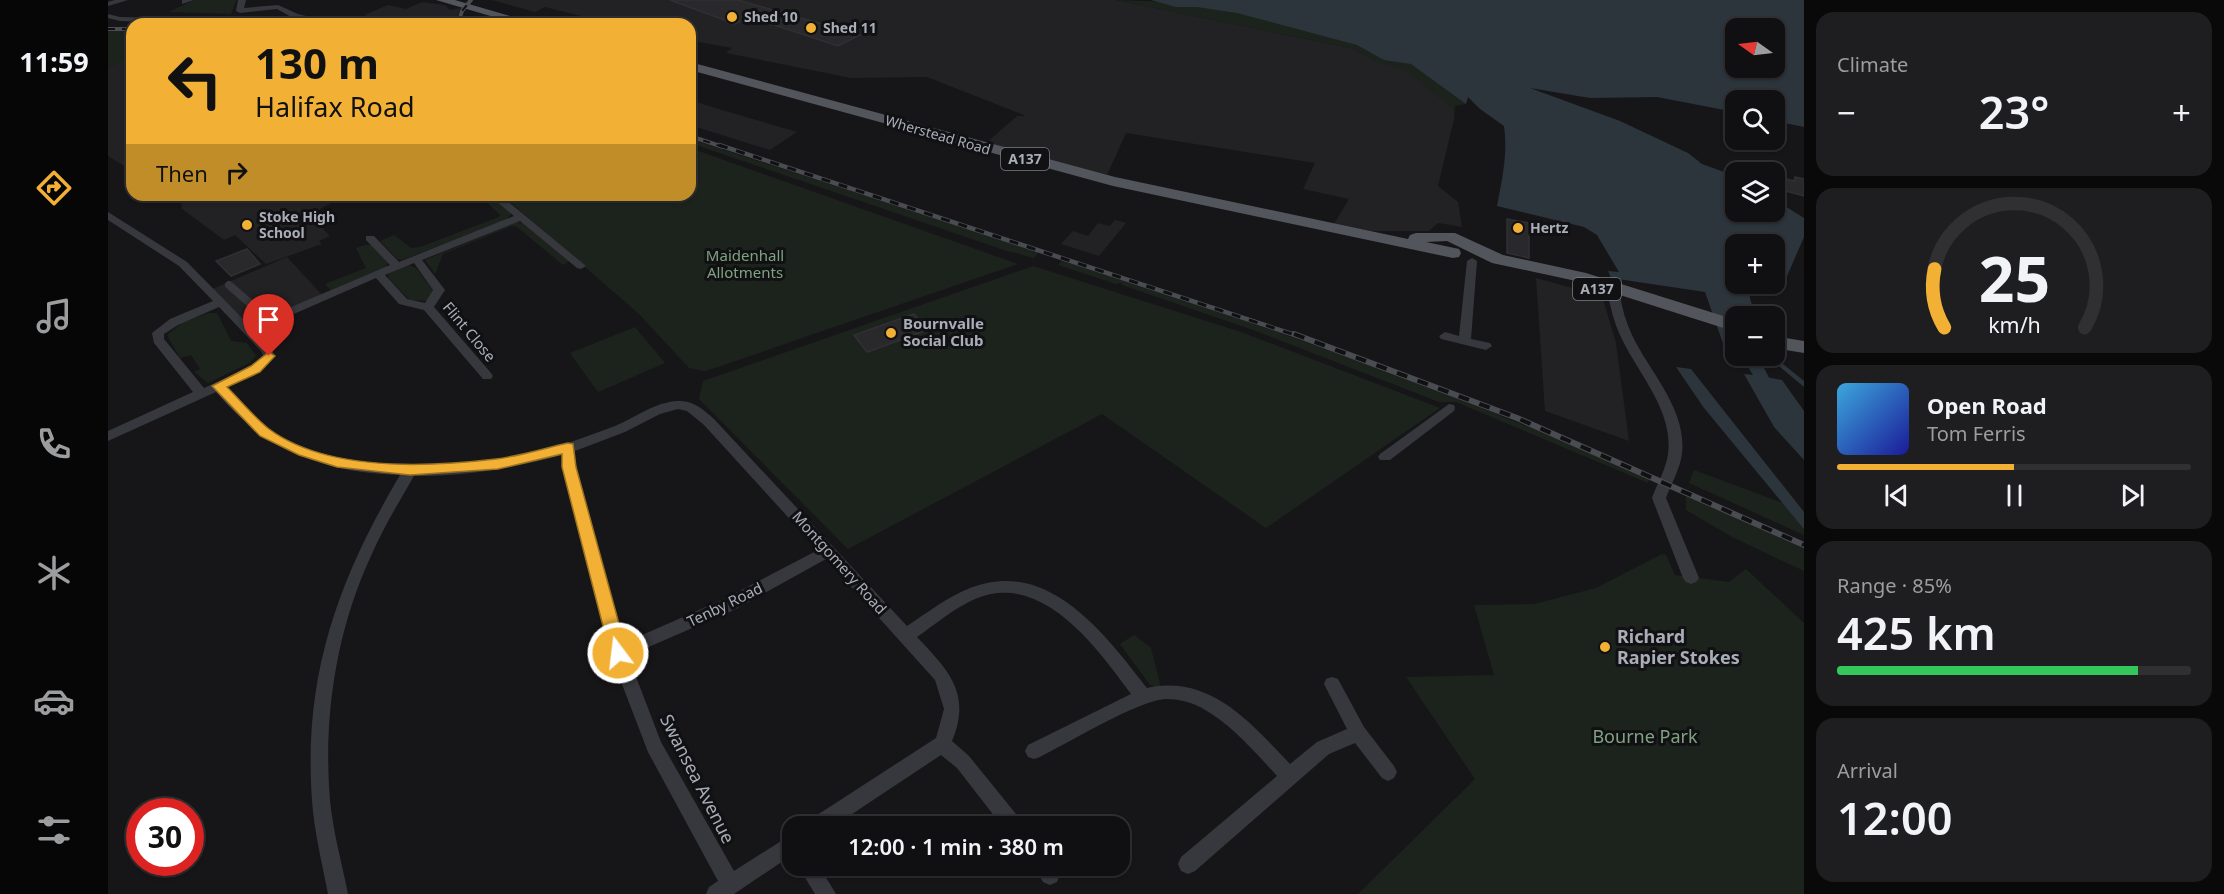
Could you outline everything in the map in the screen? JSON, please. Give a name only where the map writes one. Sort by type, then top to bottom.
[{"type":"main road","points":[[442,0],[509,18]]},
{"type":"main road","name":"Wherstead Road","points":[[696,68],[1041,163],[1216,205],[1365,236],[1431,247],[1472,261],[1560,279],[1725,327]]},
{"type":"main road","name":"Wherstead Road","points":[[1365,236],[1412,238],[1438,235],[1460,240],[1498,259],[1580,277],[1725,327]]},
{"type":"main road","name":"Wherstead Road","points":[[1438,235],[1440,244],[1453,253]]},
{"type":"main road","points":[[1785,338],[1804,335]]},
{"type":"main road","points":[[1785,342],[1804,347]]},
{"type":"street","points":[[108,4],[124,0]]},
{"type":"street","points":[[242,0],[240,11],[281,8],[296,16],[310,18]]},
{"type":"street","points":[[268,8],[279,0]]},
{"type":"street","points":[[108,16],[126,19]]},
{"type":"street","points":[[501,201],[581,266]]},
{"type":"street","points":[[108,215],[183,264],[267,350],[269,356],[256,369],[108,436]]},
{"type":"street","points":[[247,330],[378,274],[521,217]]},
{"type":"street","points":[[370,238],[398,266]]},
{"type":"street","name":"Flint Close","points":[[416,259],[439,290],[428,306]]},
{"type":"street","points":[[1465,341],[1472,261]]},
{"type":"street","name":"Flint Close","points":[[378,274],[403,302],[428,306],[487,376]]},
{"type":"street","points":[[229,285],[269,320]]},
{"type":"street","points":[[1614,295],[1615,309],[1624,332],[1666,408],[1674,433],[1676,454],[1659,498],[1691,578]]},
{"type":"street","points":[[201,393],[158,340],[158,333],[174,322],[221,302]]},
{"type":"street","points":[[1445,336],[1486,346]]},
{"type":"street","points":[[218,386],[265,432],[285,444],[337,462],[410,470],[498,464],[568,448]]},
{"type":"street","name":"Montgomery Road","points":[[568,448],[619,430],[667,406],[682,405],[694,409],[709,422],[942,675],[954,700],[950,726],[942,744]]},
{"type":"street","points":[[1385,457],[1449,408]]},
{"type":"street","name":"Swansea Avenue","points":[[568,448],[569,467],[618,653],[654,746],[723,889]]},
{"type":"street","points":[[338,894],[321,800],[319,748],[324,700],[340,620],[351,587],[376,530],[410,470]]},
{"type":"street","name":"Tenby Road","points":[[618,653],[730,604],[829,551]]},
{"type":"street","points":[[905,636],[974,593],[999,586],[1033,590],[1060,603],[1105,646],[1143,696]]},
{"type":"street","points":[[1332,684],[1358,733],[1388,772]]},
{"type":"street","points":[[1034,751],[1155,691],[1204,700],[1227,713],[1290,777]]},
{"type":"street","points":[[1188,864],[1323,748],[1358,733]]},
{"type":"street","points":[[833,816],[942,744],[963,762],[1005,816]]},
{"type":"street","points":[[723,889],[782,851]]},
{"type":"street","points":[[814,876],[826,894]]},
{"type":"shaded area","points":[[492,0],[1116,0],[1356,49],[1407,70],[1454,105],[1454,119],[1438,186],[1458,202],[1462,227],[1438,223],[1429,231],[1371,231],[1334,224],[1349,199],[1303,189],[1315,163],[1126,133],[1107,175],[986,143],[1017,116],[1026,116],[927,77],[851,78],[726,53],[732,48],[699,42],[696,44],[696,18],[589,18],[545,7],[535,12]]},
{"type":"shaded area","points":[[1151,0],[1804,0],[1804,127],[1785,123],[1785,90],[1725,90],[1725,110],[1657,97],[1590,98],[1530,88],[1620,121],[1688,153],[1702,164],[1725,172],[1725,222],[1785,222],[1785,206],[1804,218],[1804,237],[1785,281],[1785,234],[1725,234],[1725,294],[1750,294],[1753,306],[1725,306],[1725,349],[1705,292],[1611,278],[1608,271],[1619,272],[1597,235],[1584,227],[1497,206],[1505,156],[1504,126],[1480,109],[1468,97],[1466,104],[1411,64],[1384,60],[1357,45],[1237,13],[1197,7],[1176,7]]},
{"type":"shaded area","points":[[422,2],[445,5],[450,10],[461,8],[456,18],[374,18],[364,15],[388,5],[406,9]]},
{"type":"shaded area","points":[[108,37],[126,37],[126,167],[108,156]]},
{"type":"shaded area","points":[[696,102],[797,132],[770,150],[696,127]]},
{"type":"shaded area","name":"Stoke High School","points":[[177,201],[335,201],[309,215],[330,236],[319,241],[322,244],[266,264],[235,235],[224,240],[181,208],[182,204]]},
{"type":"shaded area","points":[[1115,220],[1126,223],[1099,256],[1061,244],[1073,231],[1088,236],[1098,223],[1110,226]]},
{"type":"shaded area","points":[[287,257],[324,297],[247,330],[210,290]]},
{"type":"shaded area","points":[[1536,278],[1602,296],[1616,343],[1629,441],[1545,411]]},
{"type":"shaded area","points":[[1748,366],[1759,366],[1766,377],[1782,380],[1804,411],[1804,460],[1774,427],[1744,374],[1753,375]]},
{"type":"shaded area","points":[[1779,366],[1785,366],[1804,381],[1804,387]]},
{"type":"shaded area","points":[[1676,367],[1691,369],[1804,512],[1804,529],[1704,408]]},
{"type":"green space","points":[[194,0],[236,1],[231,14],[169,12]]},
{"type":"green space","points":[[1116,0],[1223,4],[1403,59],[1467,96],[1466,104],[1455,106],[1454,119],[1453,109],[1404,70],[1382,64],[1356,52],[1356,49]]},
{"type":"green space","points":[[108,29],[126,30],[126,60],[108,68]]},
{"type":"green space","points":[[696,141],[1039,252],[1034,258],[1007,251],[696,145]]},
{"type":"green space","name":"Maidenhall Allotments","points":[[696,150],[1018,264],[704,371],[689,368],[639,314],[509,201],[696,201]]},
{"type":"green space","points":[[485,201],[499,201],[511,211],[511,215],[504,221],[402,260],[397,259],[380,241],[394,235],[411,248],[420,247],[500,215]]},
{"type":"green space","points":[[517,222],[523,223],[569,261],[563,265],[517,227],[512,226],[443,254],[435,274],[425,260]]},
{"type":"green space","points":[[372,245],[388,262],[386,267],[331,290],[325,284],[366,268],[356,248]]},
{"type":"green space","points":[[1062,260],[1211,309],[1432,389],[1649,479],[1648,483],[1456,402],[1439,402],[1253,330],[1121,283],[1116,284],[1058,265]]},
{"type":"green space","points":[[408,265],[416,268],[433,291],[427,301],[410,300],[389,279],[388,274]]},
{"type":"green space","points":[[1033,266],[1241,332],[1440,408],[1266,528],[1102,414],[848,549],[699,399],[703,381]]},
{"type":"green space","points":[[209,313],[217,313],[231,341],[247,343],[256,356],[249,363],[208,383],[194,372],[200,369],[191,355],[180,358],[167,335],[183,322]]},
{"type":"green space","points":[[635,327],[665,363],[598,392],[570,353]]},
{"type":"green space","points":[[1694,470],[1804,511],[1804,535],[1689,483]]},
{"type":"green space","points":[[1686,495],[1804,548],[1804,571],[1732,537],[1686,510]]},
{"type":"green space","name":"Bourne Park","points":[[1662,554],[1666,555],[1675,575],[1729,582],[1746,569],[1804,623],[1804,894],[1358,894],[1475,779],[1406,677],[1494,675],[1474,605],[1534,604],[1596,588]]},
{"type":"green space","points":[[1134,635],[1151,648],[1161,688],[1150,685],[1120,644]]},
{"type":"building","points":[[670,0],[738,0],[860,35],[838,46],[750,17],[735,24]]},
{"type":"building","points":[[1795,177],[1804,179],[1804,196],[1785,191],[1786,179],[1794,181]]},
{"type":"building","points":[[1507,219],[1529,223],[1529,258],[1507,253]]},
{"type":"building","points":[[247,249],[260,264],[231,276],[216,261]]},
{"type":"building","name":"Bournvalle Social Club","points":[[914,314],[928,330],[867,352],[854,335]]},
{"type":"waterway","points":[[1761,366],[1768,380]]},
{"type":"railway","points":[[460,18],[462,11],[471,0]]},
{"type":"railway","points":[[108,29],[126,29]]},
{"type":"railway","points":[[696,138],[723,147]]},
{"type":"railway","points":[[719,145],[1298,336]]},
{"type":"railway","points":[[1294,334],[1517,418],[1804,545]]},
{"type":"place","name":"Shed 10","points":[[732,17]]},
{"type":"place","name":"Shed 11","points":[[811,28]]},
{"type":"place","name":"Stoke High School","points":[[247,225]]},
{"type":"place","name":"Hertz","points":[[1518,228]]},
{"type":"place","name":"Bournvalle Social Club","points":[[891,333]]},
{"type":"place","name":"Richard Rapier Stokes","points":[[1605,647]]},
{"type":"route","points":[[269,356],[256,369],[218,386],[265,432],[304,452],[337,462],[410,470],[498,464],[568,448],[569,467],[618,653]]}]
